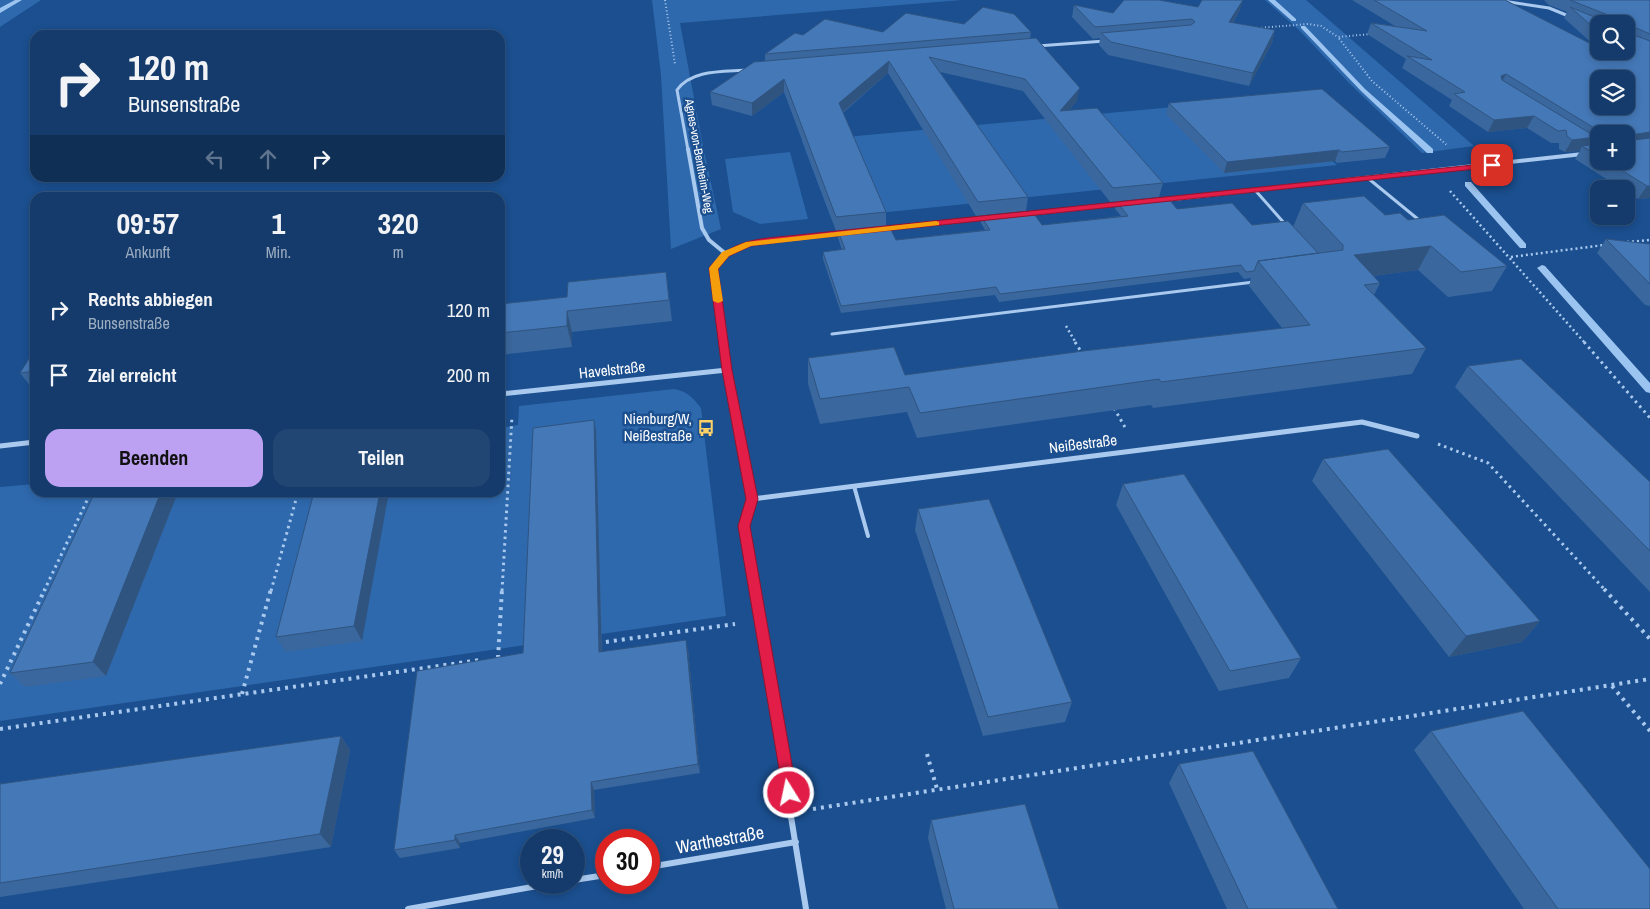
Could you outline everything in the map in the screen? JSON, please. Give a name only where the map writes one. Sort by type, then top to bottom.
[{"type":"street","points":[[1496,0],[1549,8],[1574,19]]},
{"type":"street","points":[[1031,47],[1109,40]]},
{"type":"street","name":"Agnes-von-Bentheim-Weg","points":[[726,254],[709,240],[702,228],[677,90],[680,84],[687,79],[703,75],[748,70]]},
{"type":"street","points":[[1156,201],[1474,168],[1589,153]]},
{"type":"street","points":[[1026,214],[1126,204]]},
{"type":"street","points":[[877,229],[996,217]]},
{"type":"street","points":[[806,909],[761,620],[744,526],[752,499],[727,370],[714,268],[726,254],[749,244],[847,232]]},
{"type":"street","name":"Havelstraße","points":[[505,394],[727,370]]},
{"type":"street","name":"Neißestraße","points":[[752,499],[1362,422],[1417,436]]},
{"type":"street","points":[[0,446],[30,443]]},
{"type":"street","name":"Warthestraße","points":[[660,865],[796,842]]},
{"type":"street","points":[[408,909],[520,889]]},
{"type":"lane","points":[[1369,179],[1422,223]]},
{"type":"lane","points":[[1255,190],[1290,229]]},
{"type":"lane","points":[[832,334],[1261,281]]},
{"type":"lane","points":[[854,486],[868,536]]},
{"type":"path","points":[[665,0],[677,76],[687,79]]},
{"type":"path","points":[[1253,28],[1308,24],[1321,26],[1338,37],[1372,81],[1474,168]]},
{"type":"path","points":[[1338,37],[1378,33]]},
{"type":"path","points":[[1432,172],[1510,257],[1650,418]]},
{"type":"path","points":[[1626,243],[1650,240]]},
{"type":"path","points":[[1510,257],[1610,245]]},
{"type":"path","points":[[1054,306],[1084,357]]},
{"type":"path","points":[[498,658],[514,393]]},
{"type":"path","points":[[1114,408],[1138,450]]},
{"type":"path","points":[[1417,436],[1488,463],[1650,639]]},
{"type":"path","points":[[0,684],[89,497]]},
{"type":"path","points":[[242,694],[297,497]]},
{"type":"path","points":[[596,644],[761,620]]},
{"type":"path","points":[[0,729],[508,656]]},
{"type":"path","points":[[792,812],[1650,679]]},
{"type":"path","points":[[1612,686],[1650,731]]},
{"type":"path","points":[[927,754],[937,790]]},
{"type":"shaded area","points":[[0,0],[41,0],[0,27]]},
{"type":"shaded area","points":[[652,0],[962,0],[680,23],[721,229],[671,249],[661,75]]},
{"type":"shaded area","points":[[1265,0],[1306,0],[1474,146],[1422,153],[1351,85],[1299,30]]},
{"type":"shaded area","points":[[1261,99],[1337,165],[831,218],[802,141]]},
{"type":"shaded area","points":[[790,152],[808,219],[760,224],[733,212],[725,159]]},
{"type":"shaded area","points":[[674,389],[683,391],[695,401],[701,408],[726,616],[0,721],[0,487],[30,484],[30,497],[505,497],[505,427],[518,425],[519,406]]},
{"type":"building","points":[[1124,0],[1159,0],[1198,7],[1202,0],[1243,0],[1229,22],[1275,30],[1253,73],[1111,42],[1101,33],[1191,25],[1195,22],[1192,19],[1095,27],[1074,5],[1113,13]]},
{"type":"building","points":[[1374,0],[1505,0],[1590,43],[1590,60],[1635,60],[1635,35],[1650,41],[1650,132],[1635,134],[1635,125],[1590,125],[1506,74],[1501,76],[1502,80],[1590,133],[1590,138],[1572,140],[1567,136],[1566,130],[1558,131],[1534,116],[1494,120],[1454,94],[1465,92],[1407,56],[1432,60],[1371,23],[1427,31]]},
{"type":"building","points":[[1570,0],[1650,0],[1650,34],[1635,27],[1635,15],[1608,15]]},
{"type":"building","points":[[983,7],[1014,14],[1031,32],[765,54],[795,33],[803,35],[825,19],[883,32],[906,13],[964,24]]},
{"type":"building","points":[[1570,7],[1590,15],[1590,24]]},
{"type":"building","points":[[1036,38],[1080,88],[1060,111],[1097,108],[1163,183],[1113,188],[1025,79],[929,57],[1028,197],[978,202],[889,61],[839,103],[886,212],[836,217],[784,79],[752,103],[710,92],[754,62]]},
{"type":"building","points":[[1322,89],[1390,147],[1342,152],[1339,150],[1227,162],[1169,103]]},
{"type":"building","points":[[1650,138],[1650,186],[1621,170],[1635,170],[1635,140]]},
{"type":"building","points":[[1590,145],[1590,151],[1582,146]]},
{"type":"building","points":[[1364,196],[1385,215],[1400,213],[1408,220],[1444,215],[1507,266],[1461,272],[1431,246],[1354,255],[1380,283],[1364,285],[1426,348],[1161,382],[1159,379],[920,413],[909,387],[820,399],[808,358],[894,347],[905,375],[1083,351],[1310,325],[1258,261],[1343,250],[1343,245],[1303,203]]},
{"type":"building","points":[[1167,197],[1177,209],[1232,203],[1252,225],[1288,221],[1318,253],[1258,261],[1254,271],[1246,272],[1241,265],[1000,294],[996,287],[841,306],[823,252],[845,249],[838,231],[889,226],[896,240],[990,230],[981,216],[1032,211],[1042,225],[1128,216],[1117,202]]},
{"type":"building","points":[[1606,239],[1650,244],[1650,284]]},
{"type":"building","points":[[666,272],[669,300],[567,311],[567,326],[505,332],[505,303],[567,297],[568,282]]},
{"type":"building","points":[[30,357],[30,372],[20,373]]},
{"type":"building","points":[[1521,359],[1650,482],[1650,551],[1468,366]]},
{"type":"building","points":[[594,420],[599,652],[686,640],[698,764],[591,782],[592,810],[455,835],[455,840],[394,850],[417,671],[523,653],[533,428]]},
{"type":"building","points":[[1388,449],[1540,621],[1466,636],[1323,459]]},
{"type":"building","points":[[1184,474],[1301,658],[1230,671],[1123,484]]},
{"type":"building","points":[[93,497],[159,497],[93,662],[10,673]]},
{"type":"building","points":[[313,497],[379,497],[354,626],[276,637]]},
{"type":"building","points":[[989,499],[1072,702],[988,717],[918,509]]},
{"type":"building","points":[[1523,711],[1650,869],[1650,909],[1558,909],[1431,731]]},
{"type":"building","points":[[341,736],[320,834],[0,883],[0,784]]},
{"type":"building","points":[[1253,751],[1338,909],[1248,909],[1179,764]]},
{"type":"building","points":[[1025,804],[1059,909],[954,909],[931,820]]},
{"type":"waterway","points":[[0,11],[19,0]]},
{"type":"waterway","points":[[1271,0],[1294,20]]},
{"type":"waterway","points":[[1303,27],[1363,90],[1430,151]]},
{"type":"waterway","points":[[1468,184],[1523,246]]},
{"type":"waterway","points":[[1542,268],[1650,390]]},
{"type":"slow traffic","points":[[718,301],[714,268],[726,254],[749,244],[936,223]]},
{"type":"place","name":"Nienburg/W, Neißestraße","points":[[706,428]]},
{"type":"route","points":[[789,793],[744,526],[752,499],[727,370],[714,268],[726,254],[749,244],[798,238],[1492,165]]}]
